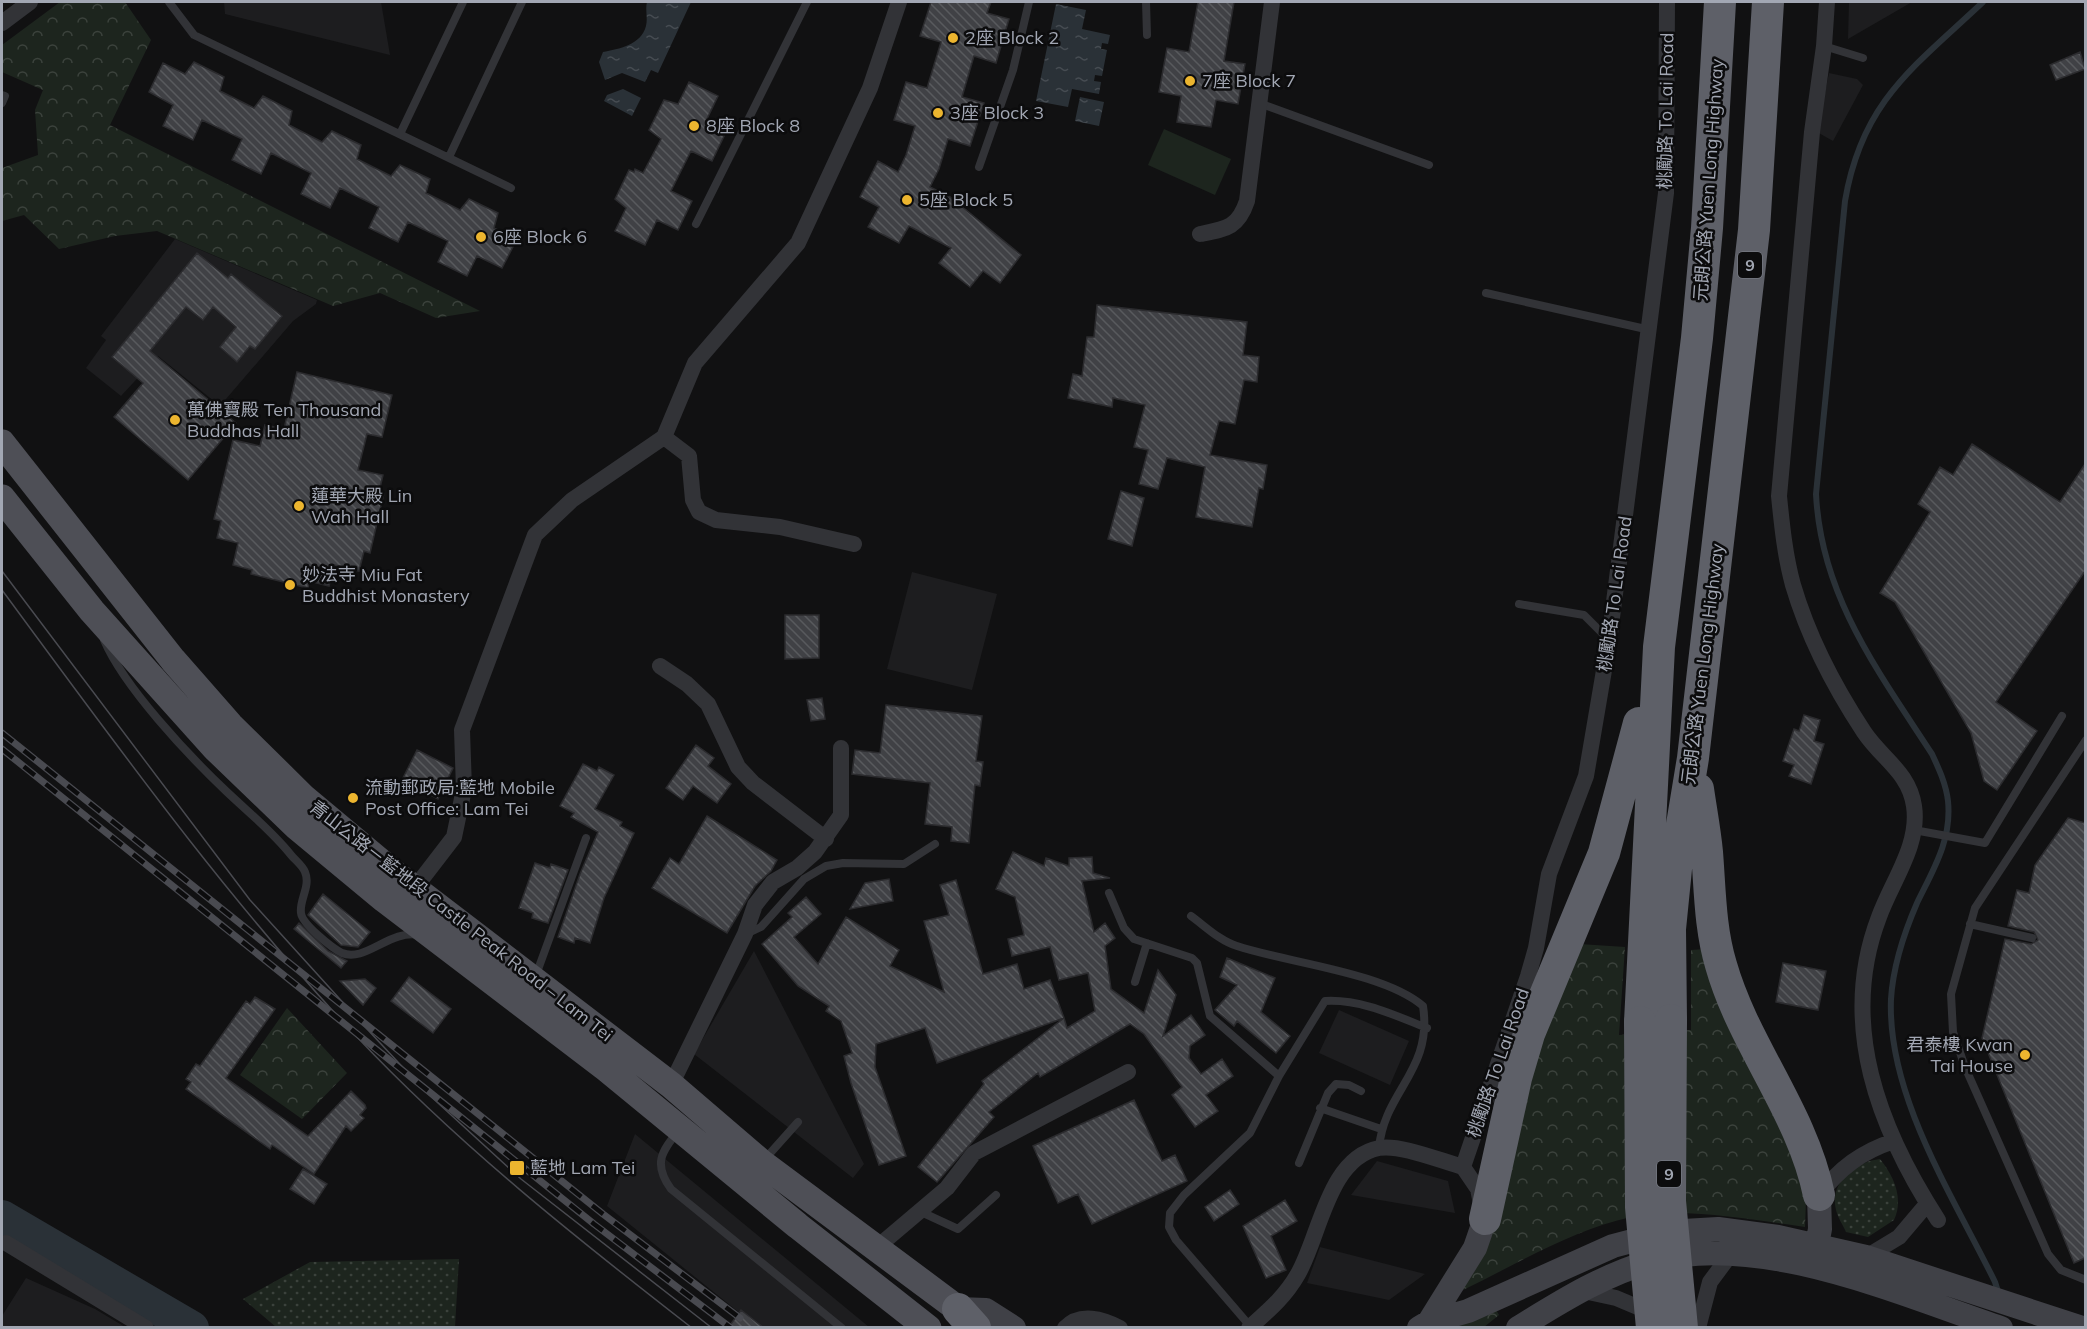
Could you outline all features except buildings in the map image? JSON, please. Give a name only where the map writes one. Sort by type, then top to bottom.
[{"type":"highway","name":"元朗公路 Yuen Long Highway","points":[[1652,1328],[1641,1207],[1640,1022],[1659,647],[1707,228],[1720,2]]},
{"type":"highway","name":"元朗公路 Yuen Long Highway","points":[[1682,1328],[1670,1201],[1670,929],[1678,849],[1693,758],[1754,230],[1768,2]]},
{"type":"highway","points":[[1485,1219],[1515,1078],[1529,1034],[1604,853],[1659,647]]},
{"type":"highway","name":"9","points":[[1693,758],[1721,965],[1736,1005],[1800,1135],[1814,1172],[1819,1195]]},
{"type":"main road","name":"青山公路－藍地段 Castle Peak Road – Lam Tei","points":[[2,443],[151,633],[230,725],[303,797],[414,889],[671,1085],[762,1163],[966,1318]]},
{"type":"main road","name":"青山公路－藍地段 Castle Peak Road – Lam Tei","points":[[2,498],[92,611],[215,748],[278,810],[434,938],[681,1128],[852,1269],[928,1328]]},
{"type":"main road","points":[[1814,1256],[1820,1229],[1819,1195]]},
{"type":"main road","points":[[1424,1325],[1475,1248],[1485,1219]]},
{"type":"main road","points":[[1424,1325],[1468,1311],[1613,1246],[1666,1232],[1718,1229],[1814,1256],[1860,1279],[2001,1328]]},
{"type":"main road","points":[[1518,1328],[1579,1290],[1618,1272],[1654,1260],[1682,1255],[1866,1257],[2072,1324]]},
{"type":"main road","points":[[966,1318],[986,1310],[1014,1328]]},
{"type":"street","points":[[2,23],[30,2]]},
{"type":"street","points":[[414,889],[454,837],[464,789],[462,730],[535,535],[572,500],[664,437],[695,363],[798,243],[870,88],[899,2]]},
{"type":"street","points":[[1200,234],[1226,229],[1242,216],[1247,201],[1272,2]]},
{"type":"street","name":"桃勵路 To Lai Road","points":[[1463,1167],[1528,976],[1536,948],[1549,874],[1586,776],[1610,641],[1666,193],[1667,2]]},
{"type":"street","points":[[1827,2],[1824,46],[1812,132],[1779,496],[1784,545],[1793,585],[1806,621],[1832,675],[1864,732],[1902,774],[1910,789],[1919,831],[1870,944],[1861,1006],[1863,1043],[1880,1110],[1927,1204],[1938,1220]]},
{"type":"street","points":[[664,437],[689,456],[693,500],[699,512],[716,520],[780,527],[854,544]]},
{"type":"street","points":[[660,666],[687,684],[708,705],[738,767],[753,783],[826,839]]},
{"type":"street","points":[[671,1085],[745,934],[755,904],[773,882],[797,868],[826,839],[841,815],[841,748]]},
{"type":"street","points":[[875,1249],[947,1188],[975,1153],[1128,1072]]},
{"type":"street","points":[[1819,1195],[1845,1165],[1894,1141]]},
{"type":"street","points":[[1249,1327],[1281,1300],[1298,1275],[1329,1198],[1341,1176],[1357,1158],[1379,1148],[1391,1147],[1463,1167],[1478,1189],[1485,1219]]},
{"type":"street","points":[[1866,1257],[1899,1237],[1927,1204]]},
{"type":"street","points":[[4,1243],[146,1328]]},
{"type":"street","points":[[1698,1328],[1710,1282],[1730,1255]]},
{"type":"street","points":[[1579,1290],[1616,1298],[1641,1307],[1674,1328]]},
{"type":"street","points":[[1065,1328],[1072,1321],[1091,1318],[1120,1328]]},
{"type":"lane","points":[[169,2],[194,35],[511,188]]},
{"type":"lane","points":[[400,134],[462,2]]},
{"type":"lane","points":[[449,157],[522,2]]},
{"type":"lane","points":[[696,224],[807,2]]},
{"type":"lane","points":[[979,167],[1013,70],[1029,2]]},
{"type":"lane","points":[[1146,2],[1147,34]]},
{"type":"lane","points":[[1824,46],[1863,58]]},
{"type":"lane","points":[[2,95],[5,96],[2,103]]},
{"type":"lane","points":[[1259,103],[1430,165]]},
{"type":"lane","points":[[1486,293],[1650,330]]},
{"type":"lane","points":[[1519,603],[1584,615],[1610,641]]},
{"type":"lane","points":[[92,611],[114,664],[186,749],[282,844],[306,873],[306,890],[301,912],[306,925],[342,953],[357,955],[390,938],[411,933],[434,938]]},
{"type":"lane","points":[[1919,831],[1985,843],[2062,716]]},
{"type":"lane","points":[[2085,740],[1975,908],[1951,994],[1953,1032],[1965,1067],[2048,1254],[2061,1270],[2085,1281]]},
{"type":"lane","points":[[534,981],[586,838]]},
{"type":"lane","points":[[745,934],[761,927],[804,879],[826,866],[843,863],[904,864],[935,844]]},
{"type":"lane","points":[[1109,893],[1124,928],[1134,939],[1192,958],[1197,963],[1210,1016],[1279,1076]]},
{"type":"lane","points":[[1191,916],[1234,946],[1376,982],[1413,997],[1423,1006],[1426,1028],[1414,1071],[1391,1104],[1381,1129],[1379,1148]]},
{"type":"lane","points":[[1970,924],[2032,938]]},
{"type":"lane","points":[[1135,982],[1147,943]]},
{"type":"lane","points":[[1249,1327],[1176,1240],[1169,1227],[1170,1213],[1184,1195],[1250,1133],[1279,1076],[1325,1002],[1355,1003],[1390,1013],[1426,1028]]},
{"type":"lane","points":[[1299,1163],[1320,1108],[1336,1084],[1349,1085],[1361,1090]]},
{"type":"lane","points":[[1320,1108],[1381,1129]]},
{"type":"lane","points":[[762,1163],[798,1122]]},
{"type":"lane","points":[[681,1128],[665,1147],[660,1160],[662,1174],[671,1189],[842,1328]]},
{"type":"lane","points":[[919,1211],[958,1229],[996,1195]]},
{"type":"shaded area","points":[[224,2],[381,2],[390,55],[225,14]]},
{"type":"shaded area","points":[[1849,2],[1912,2],[1848,39]]},
{"type":"shaded area","points":[[1829,73],[1857,79],[1863,85],[1833,141],[1817,132]]},
{"type":"shaded area","points":[[175,239],[317,300],[316,304],[293,321],[220,406],[158,356],[121,396],[86,368],[106,340],[101,336]]},
{"type":"shaded area","points":[[912,572],[997,594],[972,690],[887,669]]},
{"type":"shaded area","points":[[754,951],[864,1164],[853,1178],[694,1054]]},
{"type":"shaded area","points":[[1339,1010],[1409,1041],[1390,1085],[1319,1053]]},
{"type":"shaded area","points":[[635,1134],[869,1327],[757,1327],[607,1206]]},
{"type":"shaded area","points":[[1377,1161],[1448,1181],[1455,1213],[1351,1195]]},
{"type":"shaded area","points":[[1320,1247],[1425,1274],[1389,1300],[1307,1283]]},
{"type":"shaded area","points":[[26,1278],[95,1309],[125,1327],[2,1327],[2,1316]]},
{"type":"green space","points":[[60,2],[125,2],[151,40],[110,125],[480,311],[436,318],[380,293],[333,306],[157,231],[115,236],[59,249],[24,215],[2,221],[2,168],[38,155],[35,110],[43,90],[2,72],[2,45]]},
{"type":"green space","points":[[1164,129],[1231,159],[1215,195],[1148,165]]},
{"type":"green space","points":[[1579,944],[1625,947],[1619,1035],[1691,1030],[1691,950],[1706,949],[1798,1166],[1806,1200],[1805,1227],[1695,1213],[1631,1217],[1566,1239],[1463,1290],[1528,1071]]},
{"type":"green space","points":[[287,1008],[347,1073],[302,1119],[240,1075]]},
{"type":"green space","points":[[1880,1159],[1890,1173],[1898,1196],[1894,1220],[1868,1237],[1846,1232],[1836,1210],[1836,1191],[1840,1182],[1853,1169]]},
{"type":"green space","points":[[459,1259],[455,1327],[276,1327],[243,1299],[310,1262]]},
{"type":"green space","points":[[1495,1308],[1499,1315],[1484,1327],[1453,1328]]},
{"type":"water","points":[[647,2],[691,2],[658,73],[651,70],[645,82],[622,73],[605,80],[599,62],[603,52],[629,45],[639,38],[646,26]]},
{"type":"water","points":[[1056,4],[1086,10],[1082,29],[1110,35],[1108,44],[1102,43],[1101,49],[1107,50],[1102,76],[1095,75],[1094,81],[1101,82],[1099,94],[1072,89],[1068,107],[1036,101]]},
{"type":"water","points":[[623,89],[641,98],[632,116],[604,101],[607,95]]},
{"type":"water","points":[[1080,97],[1104,102],[1099,126],[1075,121]]},
{"type":"waterway","points":[[1983,2],[1913,67],[1894,88],[1864,137],[1853,166],[1845,201],[1816,494],[1820,531],[1841,599],[1873,662],[1932,754],[1946,789],[1948,815],[1944,842],[1935,867],[1912,914],[1897,962],[1891,999],[1893,1036],[1900,1072],[1911,1109],[1943,1181],[1995,1282],[1999,1295]]},
{"type":"waterway","points":[[2,1217],[192,1328]]},
{"type":"tram line","points":[[2,571],[250,900],[426,1092],[521,1179],[712,1328]]},
{"type":"tram line","points":[[2,590],[129,762],[217,875],[262,930],[357,1037],[477,1153],[561,1224],[692,1328]]},
{"type":"railway","points":[[2,733],[603,1214],[740,1318]]},
{"type":"railway","points":[[2,749],[594,1224],[731,1328]]},
{"type":"place","name":"2座 Block 2","points":[[953,38]]},
{"type":"place","name":"7座 Block 7","points":[[1190,81]]},
{"type":"place","name":"3座 Block 3","points":[[938,113]]},
{"type":"place","name":"8座 Block 8","points":[[694,126]]},
{"type":"place","name":"5座 Block 5","points":[[907,200]]},
{"type":"place","name":"6座 Block 6","points":[[481,237]]},
{"type":"place","name":"萬佛寶殿 Ten Thousand Buddhas Hall","points":[[175,420]]},
{"type":"place","name":"蓮華大殿 Lin Wah Hall","points":[[299,506]]},
{"type":"place","name":"妙法寺 Miu Fat Buddhist Monastery","points":[[290,585]]},
{"type":"place","name":"流動郵政局:藍地 Mobile Post Office: Lam Tei","points":[[353,798]]},
{"type":"place","name":"君泰樓 Kwan Tai House","points":[[2025,1055]]},
{"type":"place","name":"藍地 Lam Tei","points":[[517,1168]]}]
